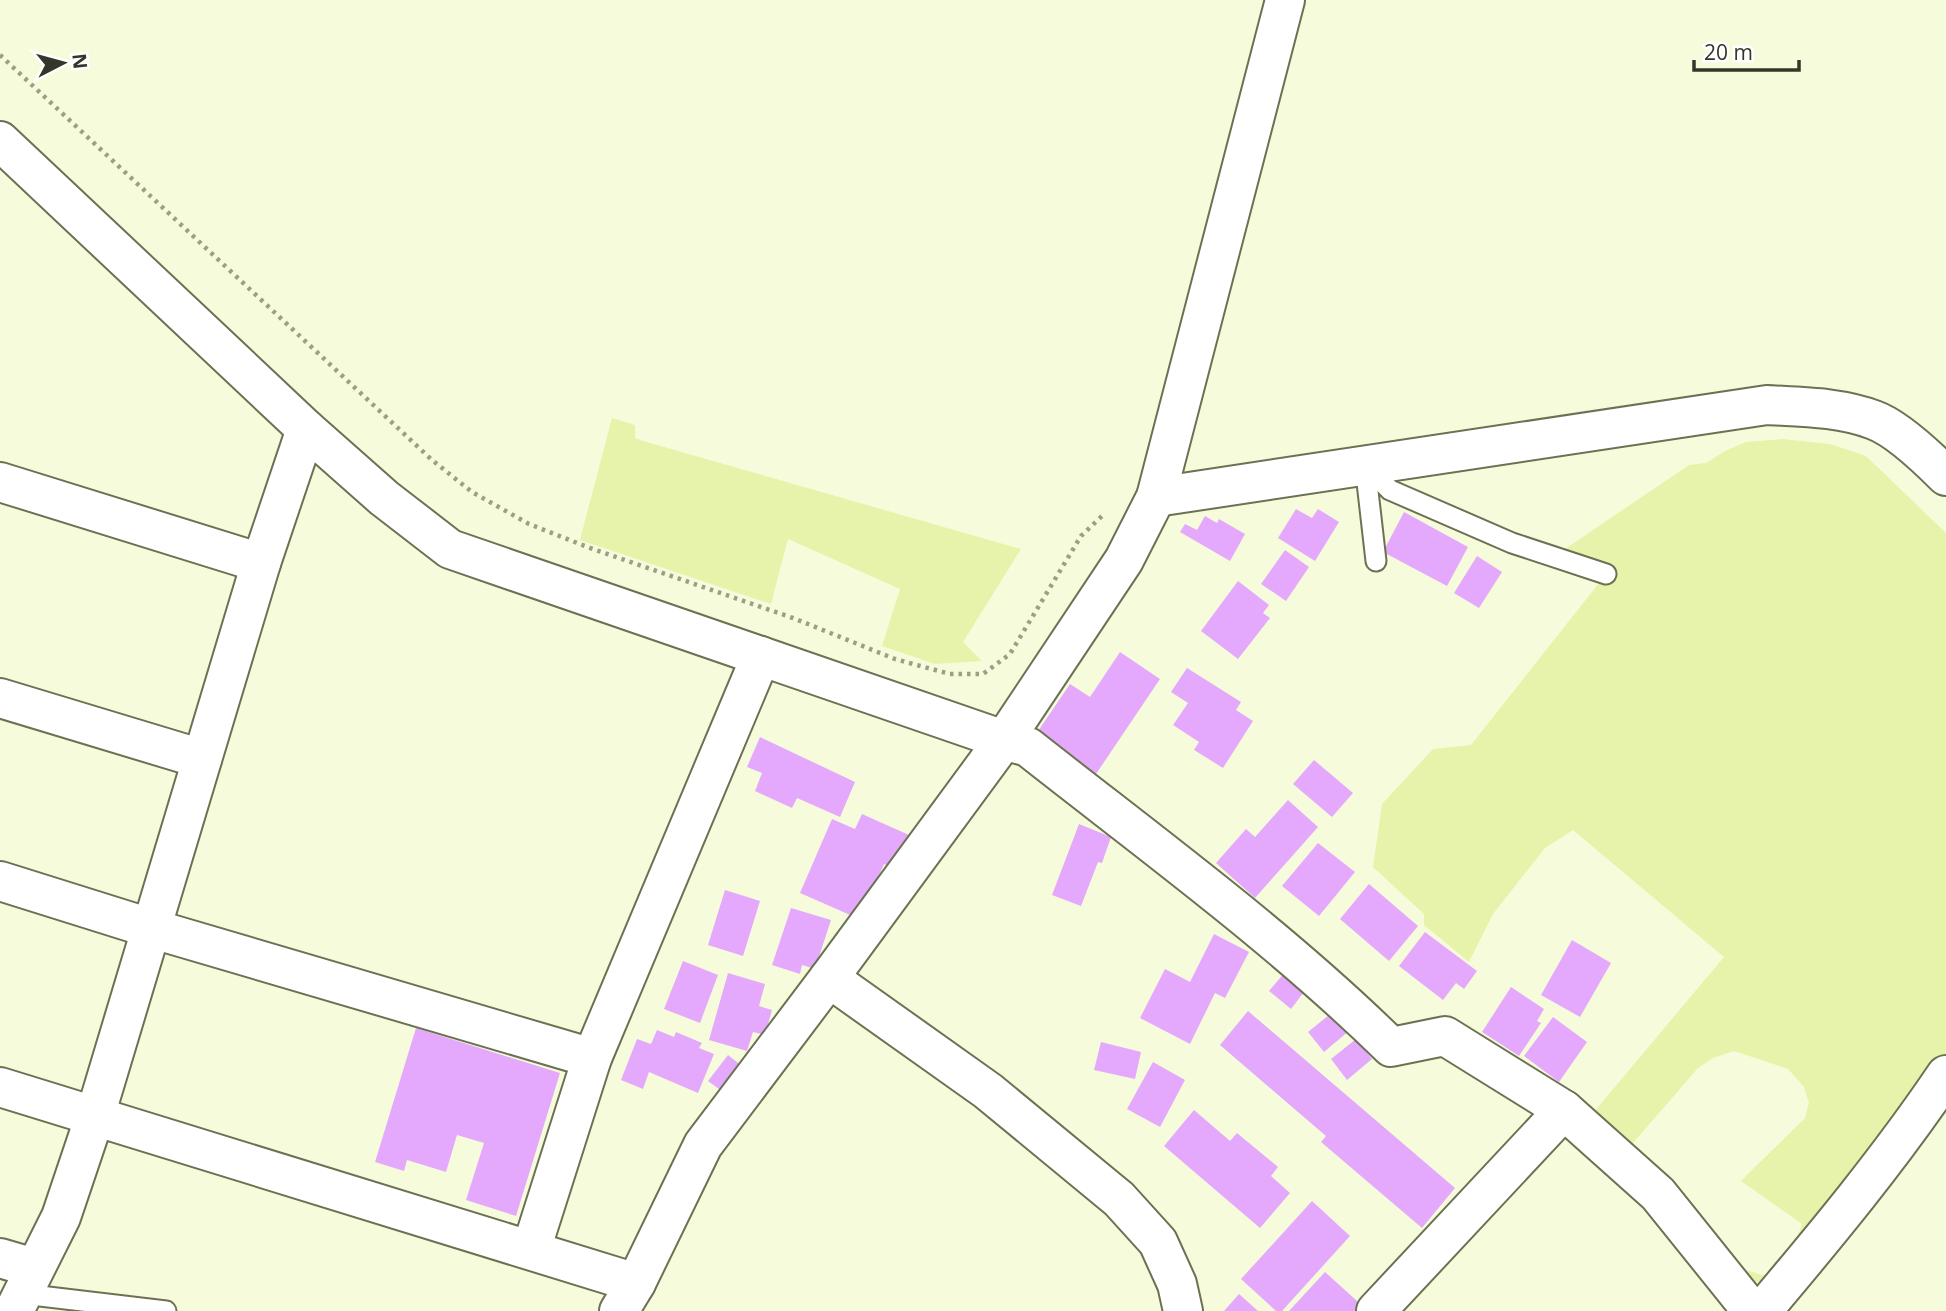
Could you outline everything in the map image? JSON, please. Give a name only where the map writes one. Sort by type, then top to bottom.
[{"type":"street","points":[[0,1087],[531,1250],[628,1297],[703,1145],[830,978],[1004,740],[1124,560],[1156,497],[1285,0]]},
{"type":"street","points":[[0,141],[306,429],[394,506],[450,549],[1028,747],[1209,889],[1336,994],[1391,1047],[1445,1036],[1564,1110],[1658,1195],[1752,1311]]},
{"type":"street","points":[[1156,497],[1767,405],[1826,408],[1875,420],[1924,454],[1946,476]]},
{"type":"street","points":[[18,1283],[61,1217],[95,1116],[261,563],[306,429]]},
{"type":"street","points":[[0,482],[261,563]]},
{"type":"street","points":[[531,1250],[592,1058],[761,656]]},
{"type":"street","points":[[0,698],[202,759]]},
{"type":"street","points":[[0,881],[592,1058]]},
{"type":"street","points":[[830,978],[988,1091],[1119,1199],[1158,1242],[1177,1284],[1183,1311]]},
{"type":"street","points":[[1762,1311],[1846,1212],[1905,1135],[1946,1075]]},
{"type":"street","points":[[1376,1311],[1564,1110]]},
{"type":"lane","points":[[1365,465],[1376,561]]},
{"type":"lane","points":[[1365,465],[1390,490],[1512,543],[1606,574]]},
{"type":"lane","points":[[18,1283],[166,1311]]},
{"type":"path","points":[[0,55],[432,460],[472,492],[529,524],[590,548],[793,618],[895,659],[950,674],[983,674],[1010,654],[1081,536],[1095,521],[1116,505],[1156,497]]},
{"type":"green space","points":[[612,418],[635,425],[635,438],[643,441],[1021,549],[963,642],[982,661],[935,664],[882,646],[900,589],[788,539],[771,604],[580,540]]},
{"type":"green space","points":[[1782,439],[1830,444],[1866,456],[1946,533],[1946,1061],[1898,1130],[1801,1253],[1779,1274],[1766,1281],[1749,1283],[1731,1270],[1702,1235],[1734,1266],[1765,1276],[1779,1266],[1793,1247],[1802,1224],[1741,1181],[1805,1118],[1809,1103],[1804,1087],[1788,1069],[1734,1051],[1713,1058],[1698,1068],[1633,1143],[1621,1144],[1588,1119],[1724,957],[1573,830],[1545,848],[1493,914],[1469,962],[1424,925],[1424,914],[1373,867],[1382,804],[1433,749],[1471,745],[1614,564],[1562,551],[1689,465],[1706,463],[1746,442]]},
{"type":"building","points":[[1296,509],[1312,518],[1318,509],[1339,522],[1315,561],[1278,538]]},
{"type":"building","points":[[1404,512],[1468,547],[1447,586],[1383,552]]},
{"type":"building","points":[[1205,516],[1217,523],[1219,519],[1245,534],[1230,561],[1180,532],[1185,524],[1197,530]]},
{"type":"building","points":[[1285,550],[1309,567],[1286,601],[1261,584]]},
{"type":"building","points":[[1477,556],[1502,572],[1479,608],[1454,593]]},
{"type":"building","points":[[1238,581],[1269,605],[1263,613],[1270,618],[1238,659],[1201,631]]},
{"type":"building","points":[[1120,652],[1160,679],[1096,774],[1036,734],[1070,684],[1090,697]]},
{"type":"building","points":[[1187,668],[1241,702],[1236,710],[1253,721],[1223,768],[1194,750],[1199,742],[1173,725],[1188,703],[1171,692]]},
{"type":"building","points":[[760,737],[855,782],[840,817],[797,798],[792,808],[755,791],[762,773],[747,767]]},
{"type":"building","points":[[1314,760],[1353,793],[1332,817],[1293,784]]},
{"type":"building","points":[[1288,800],[1318,827],[1255,898],[1216,863],[1246,829],[1255,837]]},
{"type":"building","points":[[862,814],[909,835],[901,854],[891,867],[884,864],[857,918],[800,893],[832,819],[855,829]]},
{"type":"building","points":[[1079,824],[1111,837],[1102,863],[1098,862],[1081,906],[1052,895]]},
{"type":"building","points":[[1318,843],[1355,872],[1319,916],[1282,886]]},
{"type":"building","points":[[1369,884],[1418,926],[1389,961],[1340,919]]},
{"type":"building","points":[[725,890],[760,901],[743,956],[708,945]]},
{"type":"building","points":[[791,908],[831,920],[815,969],[802,965],[800,974],[772,965]]},
{"type":"building","points":[[1425,932],[1477,971],[1464,989],[1456,983],[1443,1000],[1399,966]]},
{"type":"building","points":[[1214,934],[1249,952],[1225,998],[1215,993],[1190,1044],[1140,1018],[1165,969],[1190,982]]},
{"type":"building","points":[[1572,940],[1611,963],[1580,1017],[1541,995]]},
{"type":"building","points":[[683,961],[718,975],[700,1023],[664,1009]]},
{"type":"building","points":[[1286,971],[1307,988],[1291,1009],[1269,991]]},
{"type":"building","points":[[728,973],[765,984],[759,1006],[772,1010],[765,1035],[753,1032],[747,1051],[709,1040]]},
{"type":"building","points":[[1511,987],[1544,1009],[1537,1021],[1541,1023],[1519,1056],[1482,1032]]},
{"type":"building","points":[[1248,1011],[1455,1188],[1422,1228],[1321,1142],[1326,1136],[1220,1045]]},
{"type":"building","points":[[1334,1011],[1350,1030],[1324,1052],[1308,1032]]},
{"type":"building","points":[[1553,1017],[1587,1042],[1559,1082],[1524,1056]]},
{"type":"building","points":[[416,1028],[560,1073],[516,1216],[466,1200],[484,1143],[457,1135],[446,1172],[407,1160],[404,1171],[375,1162]]},
{"type":"building","points":[[657,1030],[674,1037],[676,1032],[702,1043],[699,1048],[714,1054],[698,1093],[649,1072],[643,1089],[621,1080],[637,1039],[651,1044]]},
{"type":"building","points":[[1356,1039],[1372,1059],[1347,1080],[1331,1059]]},
{"type":"building","points":[[1101,1042],[1141,1052],[1135,1079],[1094,1070]]},
{"type":"building","points":[[728,1055],[743,1067],[723,1092],[708,1081]]},
{"type":"building","points":[[1153,1062],[1185,1080],[1160,1127],[1127,1109]]},
{"type":"building","points":[[1194,1110],[1230,1141],[1237,1133],[1278,1167],[1271,1176],[1290,1193],[1260,1228],[1164,1146]]},
{"type":"building","points":[[1312,1201],[1350,1236],[1282,1311],[1276,1311],[1241,1279]]},
{"type":"building","points":[[1325,1272],[1366,1309],[1289,1311]]},
{"type":"building","points":[[1239,1294],[1258,1311],[1224,1311]]}]
